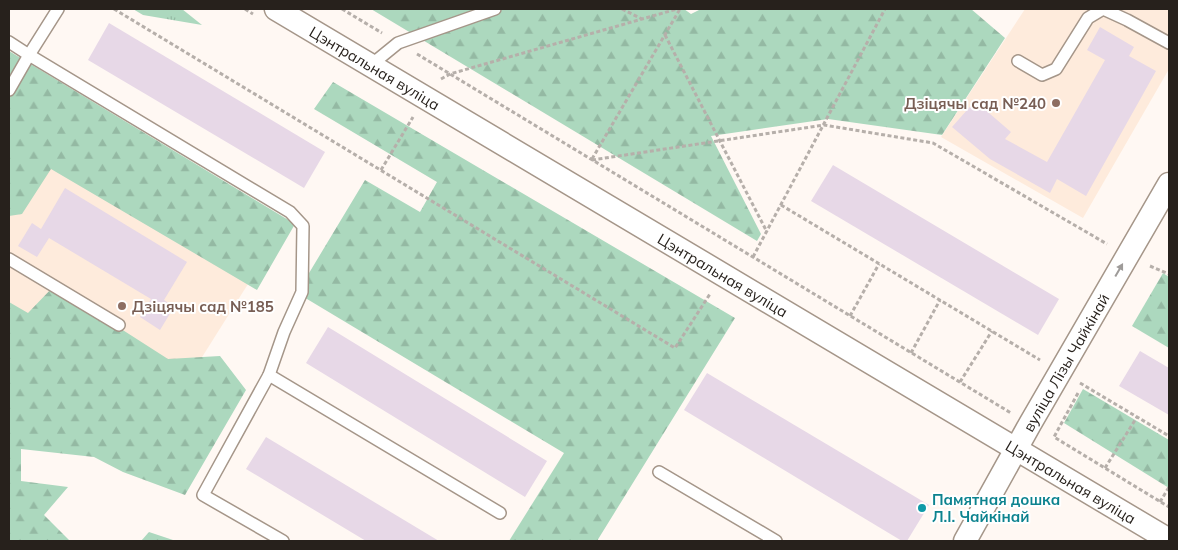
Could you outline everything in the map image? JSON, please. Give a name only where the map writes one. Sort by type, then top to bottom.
[{"type":"street","name":"Цэнтральная вуліца","points":[[276,9],[1169,540]]},
{"type":"street","name":"вуліца Лізы Чайкінай","points":[[965,541],[1169,184]]},
{"type":"lane","points":[[9,90],[28,54],[58,9]]},
{"type":"lane","points":[[371,65],[398,43],[495,9]]},
{"type":"lane","points":[[1018,61],[1042,75],[1056,69],[1088,18],[1103,9],[1127,20],[1169,44]]},
{"type":"lane","points":[[9,42],[290,212],[303,226],[302,292],[284,332],[269,375],[203,495],[284,541]]},
{"type":"lane","points":[[9,259],[118,325]]},
{"type":"lane","points":[[269,375],[500,513]]},
{"type":"lane","points":[[659,472],[776,541]]},
{"type":"path","points":[[114,9],[675,348],[713,288]]},
{"type":"path","points":[[342,9],[1016,416]]},
{"type":"path","points":[[622,9],[642,19]]},
{"type":"path","points":[[450,74],[679,9]]},
{"type":"path","points":[[592,160],[679,9]]},
{"type":"path","points":[[753,257],[885,9]]},
{"type":"path","points":[[665,35],[767,232]]},
{"type":"path","points":[[381,170],[416,111]]},
{"type":"path","points":[[592,160],[824,125],[933,142],[1108,244]]},
{"type":"path","points":[[781,205],[1169,436]]},
{"type":"path","points":[[850,316],[880,264]]},
{"type":"path","points":[[1150,266],[1169,274]]},
{"type":"path","points":[[911,353],[940,300]]},
{"type":"path","points":[[960,382],[992,331]]},
{"type":"path","points":[[1105,468],[1137,417]]},
{"type":"path","points":[[1054,437],[1169,508]]},
{"type":"path","points":[[1160,502],[1169,487]]},
{"type":"shaded area","name":"Дзіцячы сад №240","points":[[1025,9],[1169,9],[1169,69],[1083,218],[941,137]]},
{"type":"shaded area","name":"Дзіцячы сад №185","points":[[26,131],[258,268],[155,432],[9,343],[9,157]]},
{"type":"green space","points":[[133,9],[182,9],[202,25],[143,15]]},
{"type":"green space","points":[[371,9],[684,9],[691,14],[701,9],[971,9],[1005,38],[942,135],[828,119],[711,136],[761,234],[757,241]]},
{"type":"green space","points":[[9,51],[295,224],[257,290],[51,169],[22,214],[9,216]]},
{"type":"green space","points":[[333,82],[735,318],[597,541],[509,541],[564,453],[297,293],[365,180],[420,212],[437,182],[314,109]]},
{"type":"green space","points":[[1163,273],[1169,277],[1169,348],[1132,326]]},
{"type":"green space","points":[[54,286],[168,359],[220,356],[246,390],[185,495],[123,472],[94,457],[21,449],[21,481],[68,487],[44,515],[70,541],[9,541],[9,302],[28,313]]},
{"type":"green space","points":[[1083,389],[1169,440],[1169,488],[1064,423]]},
{"type":"green space","points":[[149,532],[176,541],[141,541]]},
{"type":"building","points":[[109,23],[325,152],[304,188],[88,60]]},
{"type":"building","points":[[1100,27],[1134,47],[1129,56],[1156,71],[1086,196],[1057,179],[1050,193],[990,159],[952,127],[975,101],[1011,132],[1005,139],[1047,162],[1105,60],[1087,50]]},
{"type":"building","points":[[833,165],[1059,299],[1038,335],[811,201]]},
{"type":"building","points":[[65,188],[187,262],[164,300],[174,307],[160,330],[140,317],[151,299],[49,238],[37,257],[18,246],[32,223],[41,229]]},
{"type":"building","points":[[328,327],[547,461],[525,497],[306,363]]},
{"type":"building","points":[[1140,351],[1169,368],[1169,415],[1119,386]]},
{"type":"building","points":[[707,373],[929,505],[907,541],[902,541],[684,410]]},
{"type":"building","points":[[266,437],[439,541],[366,541],[246,469]]},
{"type":"place","name":"Дзіцячы сад №240","points":[[1056,103]]},
{"type":"place","name":"Дзіцячы сад №185","points":[[122,306]]},
{"type":"place","name":"Памятная дошка Л.І. Чайкінай","points":[[922,508]]}]
